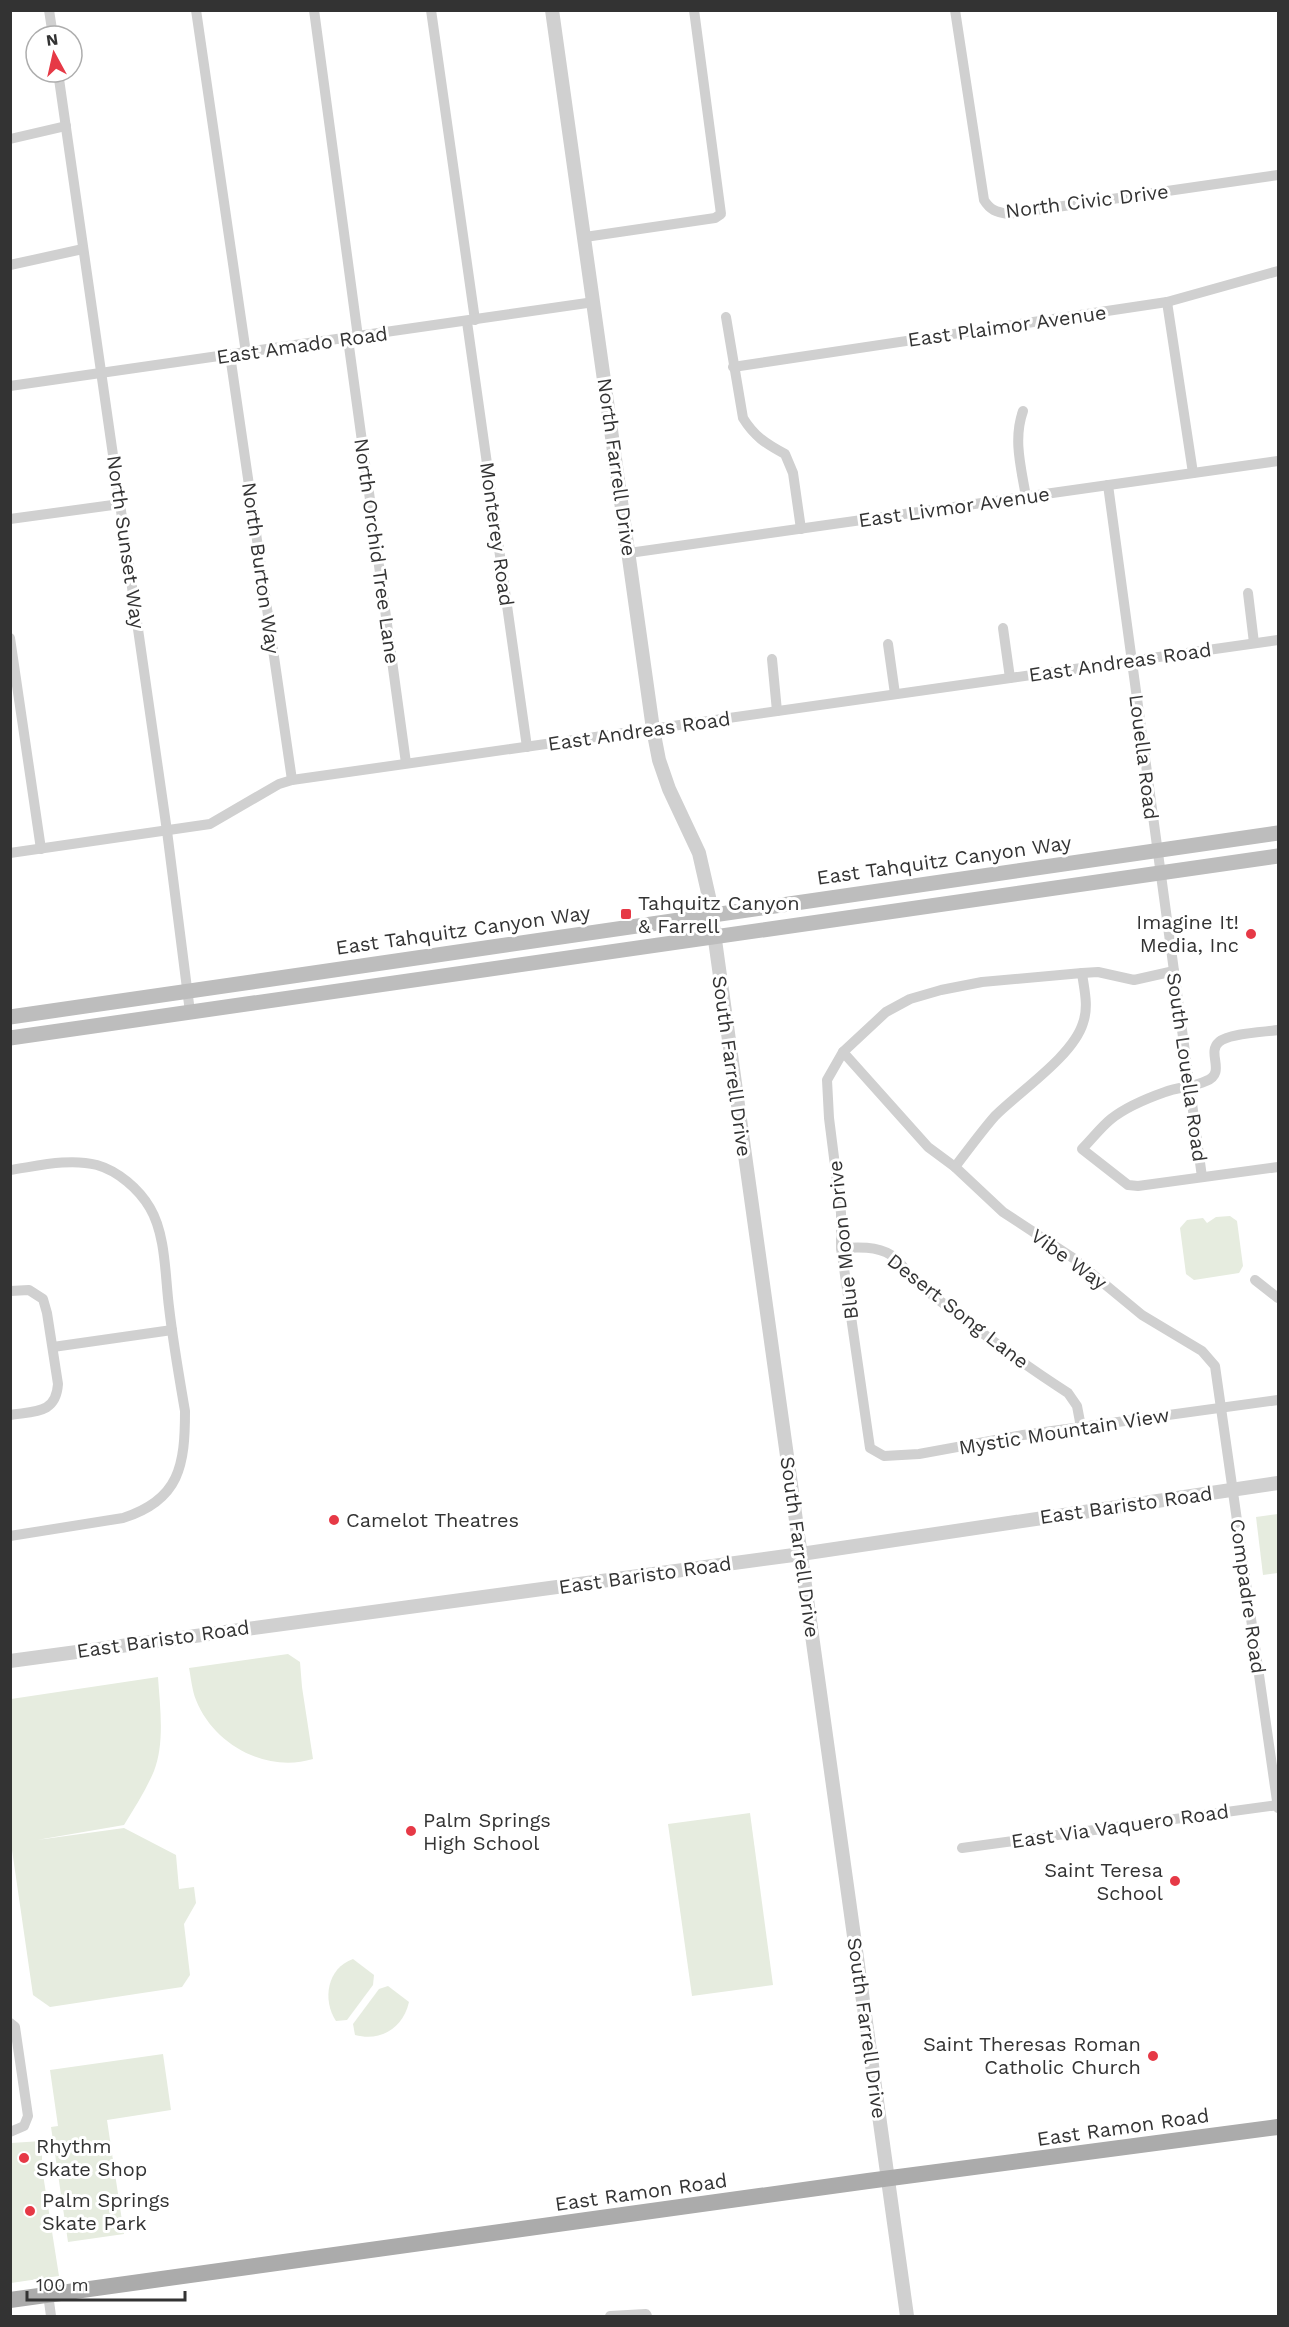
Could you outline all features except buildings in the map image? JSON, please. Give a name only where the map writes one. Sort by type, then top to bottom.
[{"type":"main road","name":"East Tahquitz Canyon Way","points":[[10,1017],[1278,833]]},
{"type":"main road","name":"East Tahquitz Canyon Way","points":[[10,1038],[1278,856]]},
{"type":"main road","name":"East Ramon Road","points":[[10,2300],[889,2178],[1278,2127]]},
{"type":"street","points":[[196,10],[246,353]]},
{"type":"street","name":"North Orchid Tree Lane","points":[[314,10],[406,763]]},
{"type":"street","name":"Monterey Road","points":[[431,10],[527,747]]},
{"type":"street","name":"North Farrell Drive","points":[[552,10],[653,729],[665,778],[699,854],[711,915]]},
{"type":"street","points":[[585,237],[715,218],[721,214],[694,10]]},
{"type":"street","name":"North Civic Drive","points":[[955,10],[984,200],[994,211],[1008,214],[1278,175]]},
{"type":"street","name":"North Sunset Way","points":[[60,84],[167,831],[190,1012]]},
{"type":"street","points":[[10,139],[66,126]]},
{"type":"street","points":[[10,266],[83,249]]},
{"type":"street","name":"East Plaimor Avenue","points":[[733,367],[1167,302],[1278,271]]},
{"type":"street","name":"East Amado Road","points":[[10,386],[594,302]]},
{"type":"street","points":[[1167,302],[1192,473]]},
{"type":"street","points":[[726,317],[743,418],[751,431],[764,443],[785,453],[793,473],[801,528]]},
{"type":"street","name":"North Burton Way","points":[[230,355],[292,780]]},
{"type":"street","points":[[1023,411],[1018,425],[1017,441],[1026,497]]},
{"type":"street","name":"East Livmor Avenue","points":[[629,553],[1278,461]]},
{"type":"street","name":"Louella Road","points":[[1108,485],[1156,850]]},
{"type":"street","points":[[10,519],[120,504]]},
{"type":"street","points":[[1248,592],[1254,643]]},
{"type":"street","points":[[1003,628],[1010,678]]},
{"type":"street","points":[[10,638],[41,849]]},
{"type":"street","name":"East Andreas Road","points":[[10,853],[210,824],[279,784],[292,780],[1278,640]]},
{"type":"street","points":[[888,644],[895,694]]},
{"type":"street","points":[[772,659],[777,711]]},
{"type":"street","name":"South Louella Road","points":[[1156,850],[1202,1177]]},
{"type":"street","name":"South Farrell Drive","points":[[711,915],[908,2316]]},
{"type":"street","name":"Blue Moon Drive","points":[[867,1430],[841,1248],[841,1213],[829,1118],[827,1080],[843,1052],[886,1012],[910,999],[941,990],[982,982],[1098,972],[1134,980],[1174,971]]},
{"type":"street","points":[[955,1167],[994,1117],[1055,1062],[1076,1038],[1083,1023],[1086,1001],[1082,973]]},
{"type":"street","points":[[1278,1030],[1225,1038],[1214,1050],[1217,1068],[1215,1075],[1206,1081],[1167,1091],[1112,1118],[1082,1149],[1128,1185],[1138,1186],[1278,1167]]},
{"type":"street","name":"Vibe Way","points":[[843,1052],[928,1147],[955,1167],[1003,1212],[1073,1258],[1142,1315],[1202,1351],[1215,1366],[1233,1490]]},
{"type":"street","points":[[10,1170],[78,1162],[98,1166],[116,1173],[142,1196],[151,1208],[158,1228],[185,1411],[184,1447],[176,1479],[154,1503],[140,1513],[123,1518],[10,1536]]},
{"type":"street","name":"Desert Song Lane","points":[[841,1248],[860,1247],[889,1254],[904,1266],[915,1281],[969,1325],[1068,1393],[1077,1406],[1080,1427]]},
{"type":"street","points":[[1255,1280],[1278,1298]]},
{"type":"street","points":[[10,1291],[29,1290],[43,1299],[48,1312],[58,1384],[57,1396],[51,1406],[40,1411],[10,1415]]},
{"type":"street","points":[[53,1347],[172,1330]]},
{"type":"street","name":"Mystic Mountain View","points":[[867,1430],[870,1448],[884,1456],[898,1456],[1080,1427],[1278,1400]]},
{"type":"street","name":"East Baristo Road","points":[[10,1661],[801,1554],[1278,1483]]},
{"type":"street","name":"Compadre Road","points":[[1233,1490],[1278,1806]]},
{"type":"street","name":"East Via Vaquero Road","points":[[962,1848],[1278,1806]]},
{"type":"street","points":[[10,2023],[15,2027],[28,2116],[24,2126],[10,2132]]},
{"type":"street","points":[[48,2294],[51,2316]]},
{"type":"street","points":[[610,2316],[646,2315]]},
{"type":"shaded area","points":[[1230,1216],[1237,1221],[1243,1266],[1239,1273],[1194,1280],[1186,1274],[1180,1228],[1187,1220],[1203,1218],[1207,1223],[1216,1217]]},
{"type":"shaded area","points":[[1278,1514],[1278,1573],[1263,1575],[1256,1517]]},
{"type":"shaded area","points":[[288,1654],[300,1662],[313,1759],[277,1762],[244,1752],[215,1730],[204,1716],[195,1696],[189,1668]]},
{"type":"shaded area","points":[[158,1677],[160,1749],[154,1771],[124,1825],[37,1840],[124,1828],[176,1855],[179,1889],[194,1887],[196,1903],[184,1924],[190,1975],[182,1987],[50,2007],[33,1995],[11,1843],[11,1699]]},
{"type":"shaded area","points":[[750,1813],[773,1985],[692,1996],[668,1824]]},
{"type":"shaded area","points":[[353,1959],[374,1975],[373,1985],[347,2020],[336,2021],[329,2004],[330,1985],[337,1970],[344,1963]]},
{"type":"shaded area","points":[[388,1986],[409,2002],[402,2019],[390,2031],[382,2034],[365,2037],[355,2035],[353,2024],[379,1989]]},
{"type":"shaded area","points":[[163,2054],[171,2110],[107,2120],[124,2234],[68,2242],[51,2127],[58,2126],[50,2070]]},
{"type":"shaded area","points":[[42,2141],[42,2168],[59,2276],[11,2283],[11,2143]]},
{"type":"place","name":"Tahquitz Canyon & Farrell","points":[[626,914]]},
{"type":"place","name":"Imagine It! Media, Inc","points":[[1251,934]]},
{"type":"place","name":"Camelot Theatres","points":[[334,1520]]},
{"type":"place","name":"Palm Springs High School","points":[[411,1831]]},
{"type":"place","name":"Saint Teresa School","points":[[1175,1881]]},
{"type":"place","name":"Saint Theresas Roman Catholic Church","points":[[1153,2056]]},
{"type":"place","name":"Rhythm Skate Shop","points":[[24,2158]]},
{"type":"place","name":"Palm Springs Skate Park","points":[[30,2211]]}]
